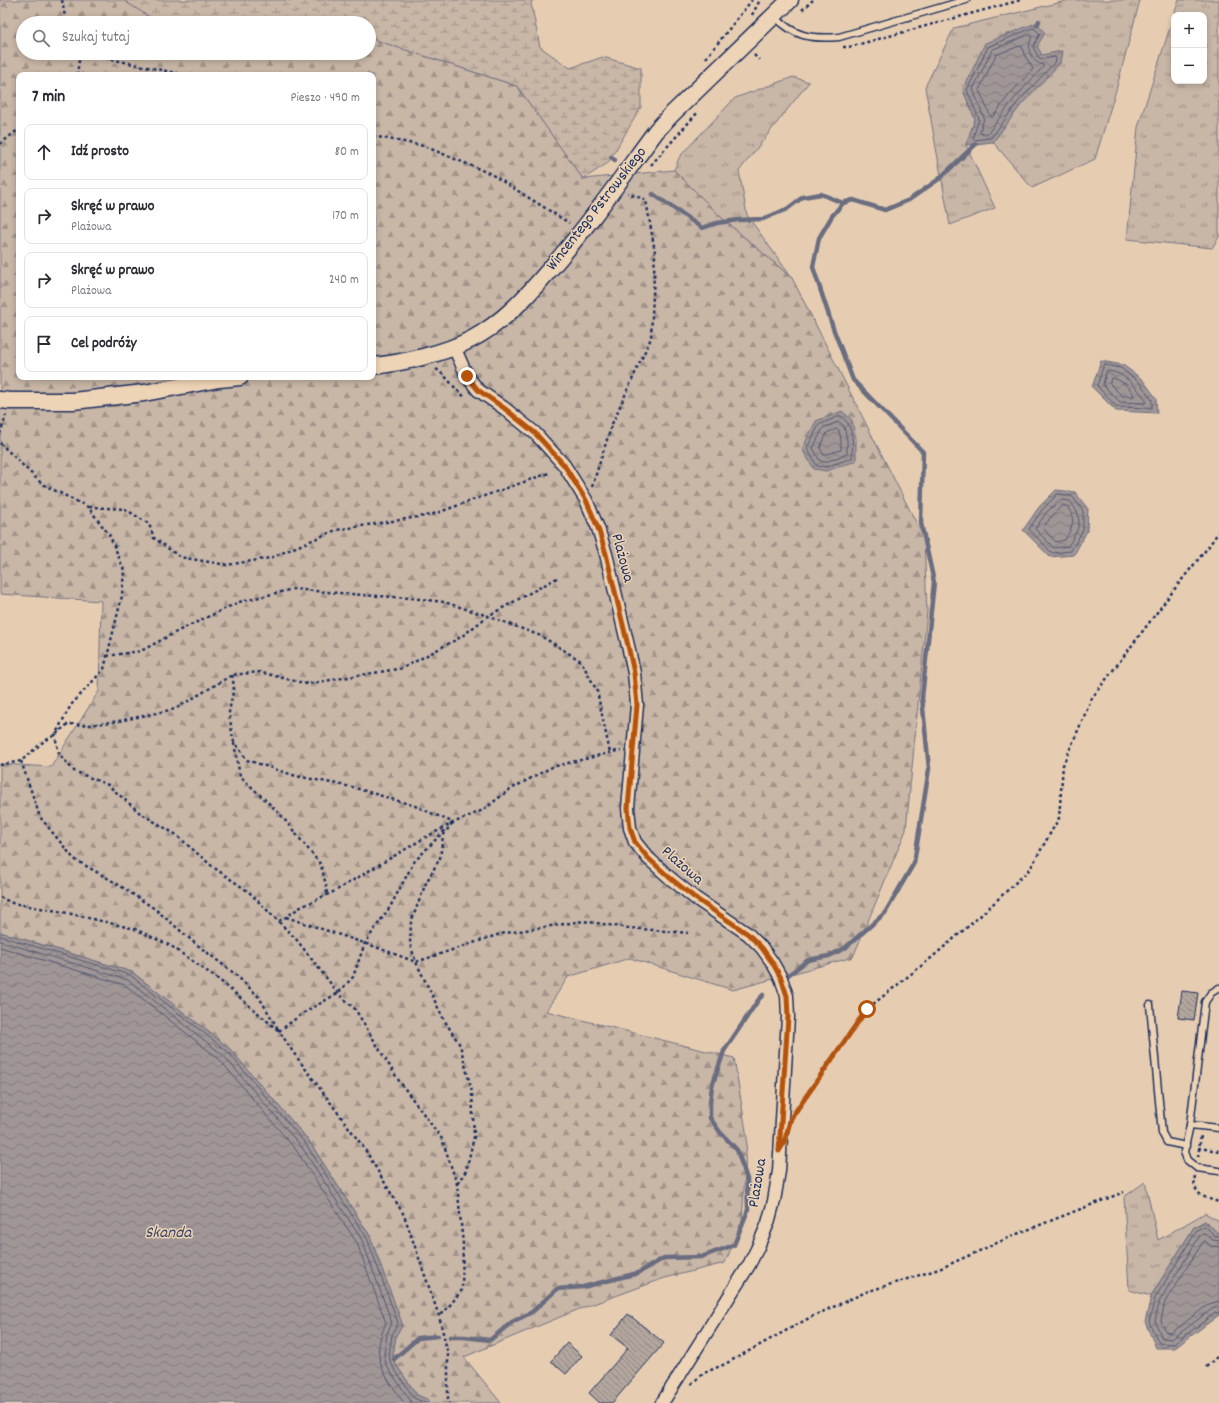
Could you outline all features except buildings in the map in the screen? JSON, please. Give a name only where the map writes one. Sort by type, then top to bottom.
[{"type":"street","name":"Wincentego Pstrowskiego","points":[[376,365],[418,358],[454,347],[472,339],[494,326],[523,300],[582,231],[656,131],[790,0]]},
{"type":"street","name":"Plażowa","points":[[454,347],[467,376],[478,390],[504,408],[535,433],[564,465],[586,500],[598,528],[606,554],[629,650],[637,705],[628,808],[630,828],[635,842],[648,858],[670,878],[695,898],[748,934],[762,948],[781,978],[787,996],[788,1017],[779,1171],[774,1201],[768,1222],[749,1265],[662,1403]]},
{"type":"street","points":[[5,400],[81,400],[144,393],[214,380]]},
{"type":"lane","points":[[774,15],[785,26],[804,36],[820,39],[839,37],[966,0]]},
{"type":"lane","points":[[1219,988],[1210,993],[1205,1002],[1190,1125],[1184,1152],[1187,1160],[1197,1168],[1219,1171]]},
{"type":"lane","points":[[1150,1005],[1162,1133],[1167,1142],[1186,1146]]},
{"type":"lane","points":[[1190,1125],[1219,1128]]},
{"type":"path","points":[[62,0],[65,16]]},
{"type":"path","points":[[785,26],[813,0]]},
{"type":"path","points":[[750,61],[760,51]]},
{"type":"path","points":[[78,72],[80,60]]},
{"type":"path","points":[[114,60],[171,72]]},
{"type":"path","points":[[650,166],[701,108]]},
{"type":"path","points":[[0,144],[16,131]]},
{"type":"path","points":[[376,137],[424,146],[491,174],[582,231]]},
{"type":"path","points":[[586,500],[590,495],[612,424],[651,338],[655,252],[646,200],[626,192],[631,187]]},
{"type":"path","points":[[0,434],[5,400]]},
{"type":"path","points":[[0,443],[42,484],[88,507],[125,509],[149,524],[154,538],[180,558],[227,565],[270,558],[336,530],[431,515],[549,472]]},
{"type":"path","points":[[88,507],[110,536],[124,570],[122,596],[104,669],[71,705],[55,735],[59,754],[74,770],[108,786],[140,813],[175,834],[213,867],[249,892],[296,938],[338,994],[355,1009],[397,1078],[442,1139],[457,1184],[463,1244],[462,1290],[450,1306],[439,1316]]},
{"type":"path","points":[[796,1112],[867,1009],[979,917],[1030,869],[1059,818],[1063,765],[1092,698],[1219,531]]},
{"type":"path","points":[[0,765],[21,761],[43,742],[55,735],[68,724],[119,721],[175,709],[232,675],[259,672],[307,684],[403,668],[461,637],[488,616],[557,578]]},
{"type":"path","points":[[107,656],[141,651],[180,630],[239,602],[293,589],[444,602],[488,616],[541,636],[580,661],[597,691],[610,753]]},
{"type":"path","points":[[232,675],[234,687],[229,712],[240,776],[280,814],[321,864],[327,895]]},
{"type":"path","points":[[233,740],[247,760],[296,776],[352,787],[415,806],[452,823]]},
{"type":"path","points":[[279,921],[299,908],[327,895],[452,823],[483,810],[509,790],[552,767],[617,751],[634,751]]},
{"type":"path","points":[[21,761],[40,817],[74,859],[116,883],[155,909],[196,944],[235,974],[259,997],[278,1030],[364,1148],[404,1215],[439,1316],[448,1354],[448,1399],[450,1403]]},
{"type":"path","points":[[278,1030],[302,1014],[338,994],[353,977],[365,943],[390,907],[414,862],[452,823]]},
{"type":"path","points":[[452,823],[443,836],[440,858],[426,883],[411,922],[410,944],[416,962],[443,1018],[460,1045],[472,1092],[474,1137],[466,1171],[457,1184]]},
{"type":"path","points":[[0,897],[12,903],[63,912],[135,929],[171,946],[218,979],[278,1030]]},
{"type":"path","points":[[286,917],[365,943],[416,962],[500,934],[583,921],[628,928],[688,933]]},
{"type":"path","points":[[1186,1146],[1219,1151]]},
{"type":"path","points":[[689,1387],[704,1373],[725,1364],[811,1317],[866,1292],[939,1269],[1016,1234],[1124,1192]]},
{"type":"path","points":[[1206,1367],[1219,1355]]},
{"type":"green space","points":[[0,0],[123,0],[148,16],[16,16],[16,60],[376,60],[376,40],[517,86],[583,179],[674,170],[724,220],[792,278],[924,538],[927,611],[906,830],[853,957],[733,990],[630,958],[568,977],[546,1011],[734,1058],[747,1137],[742,1222],[725,1263],[665,1278],[577,1310],[464,1357],[501,1403],[430,1403],[428,1400],[417,1395],[395,1363],[393,1355],[396,1335],[401,1328],[370,1236],[309,1141],[229,1048],[132,972],[0,932],[0,764],[51,767],[99,691],[101,601],[0,594]]},
{"type":"green space","points":[[123,0],[533,0],[531,3],[540,47],[570,68],[603,57],[641,68],[641,107],[608,163],[583,179],[517,86],[376,40],[376,16],[148,16]]},
{"type":"green space","points":[[1070,0],[1140,0],[1116,90],[1095,159],[1032,188],[993,142],[1062,51],[1042,56],[1037,47],[963,90],[975,119],[966,145],[995,208],[950,225],[925,87],[954,28]]},
{"type":"green space","points":[[1179,0],[1219,0],[1219,237],[1212,248],[1127,239],[1138,127],[1171,24],[1171,84],[1207,84],[1207,12],[1175,12]]},
{"type":"green space","points":[[793,77],[809,82],[739,171],[747,215],[792,278],[724,220],[674,170],[680,156],[735,98]]},
{"type":"green space","points":[[1145,1182],[1158,1240],[1205,1213],[1219,1221],[1219,1234],[1205,1221],[1194,1227],[1151,1296],[1129,1290],[1124,1197]]},
{"type":"water","points":[[1036,23],[1045,33],[1037,46],[1042,55],[1062,51],[1060,63],[1021,105],[993,142],[966,145],[975,119],[963,90],[985,43]]},
{"type":"water","points":[[1101,361],[1123,365],[1143,380],[1156,398],[1157,413],[1116,411],[1092,387]]},
{"type":"water","points":[[842,411],[852,420],[856,439],[856,461],[826,471],[814,469],[802,449],[816,421]]},
{"type":"water","points":[[1056,490],[1075,492],[1088,509],[1087,531],[1074,555],[1050,557],[1023,530],[1039,507]]},
{"type":"water","name":"Skanda","points":[[0,932],[132,972],[229,1048],[309,1141],[370,1236],[402,1323],[401,1328],[396,1335],[393,1355],[395,1363],[417,1395],[429,1400],[430,1403],[0,1403]]},
{"type":"water","points":[[1205,1221],[1219,1234],[1219,1315],[1175,1348],[1156,1348],[1145,1322],[1151,1296],[1194,1227]]},
{"type":"waterway","points":[[1037,25],[1039,21]]},
{"type":"waterway","points":[[783,979],[808,960],[829,956],[845,948],[885,913],[914,863],[929,769],[922,698],[934,582],[921,523],[923,452],[853,380],[833,328],[813,267],[819,238],[832,216],[843,203],[853,200],[885,210],[909,200],[939,179],[976,144]]},
{"type":"waterway","points":[[611,157],[615,160]]},
{"type":"waterway","points":[[653,194],[702,228],[717,223],[763,219],[787,209],[803,197],[821,194],[843,203]]},
{"type":"waterway","points":[[450,1337],[490,1340],[512,1322],[532,1312],[557,1289],[583,1287],[638,1273],[664,1258],[701,1257],[734,1245],[748,1210],[747,1179],[737,1150],[720,1132],[710,1118],[710,1103],[712,1086],[724,1051],[763,995]]},
{"type":"waterway","points":[[394,1359],[418,1338],[438,1336]]},
{"type":"route","points":[[467,376],[478,390],[504,408],[535,433],[564,465],[586,500],[598,528],[606,554],[634,673],[637,705],[628,808],[630,828],[635,842],[648,858],[670,878],[695,898],[748,934],[762,948],[781,978],[787,996],[788,1017],[779,1151],[784,1143],[791,1118],[867,1009]]}]
